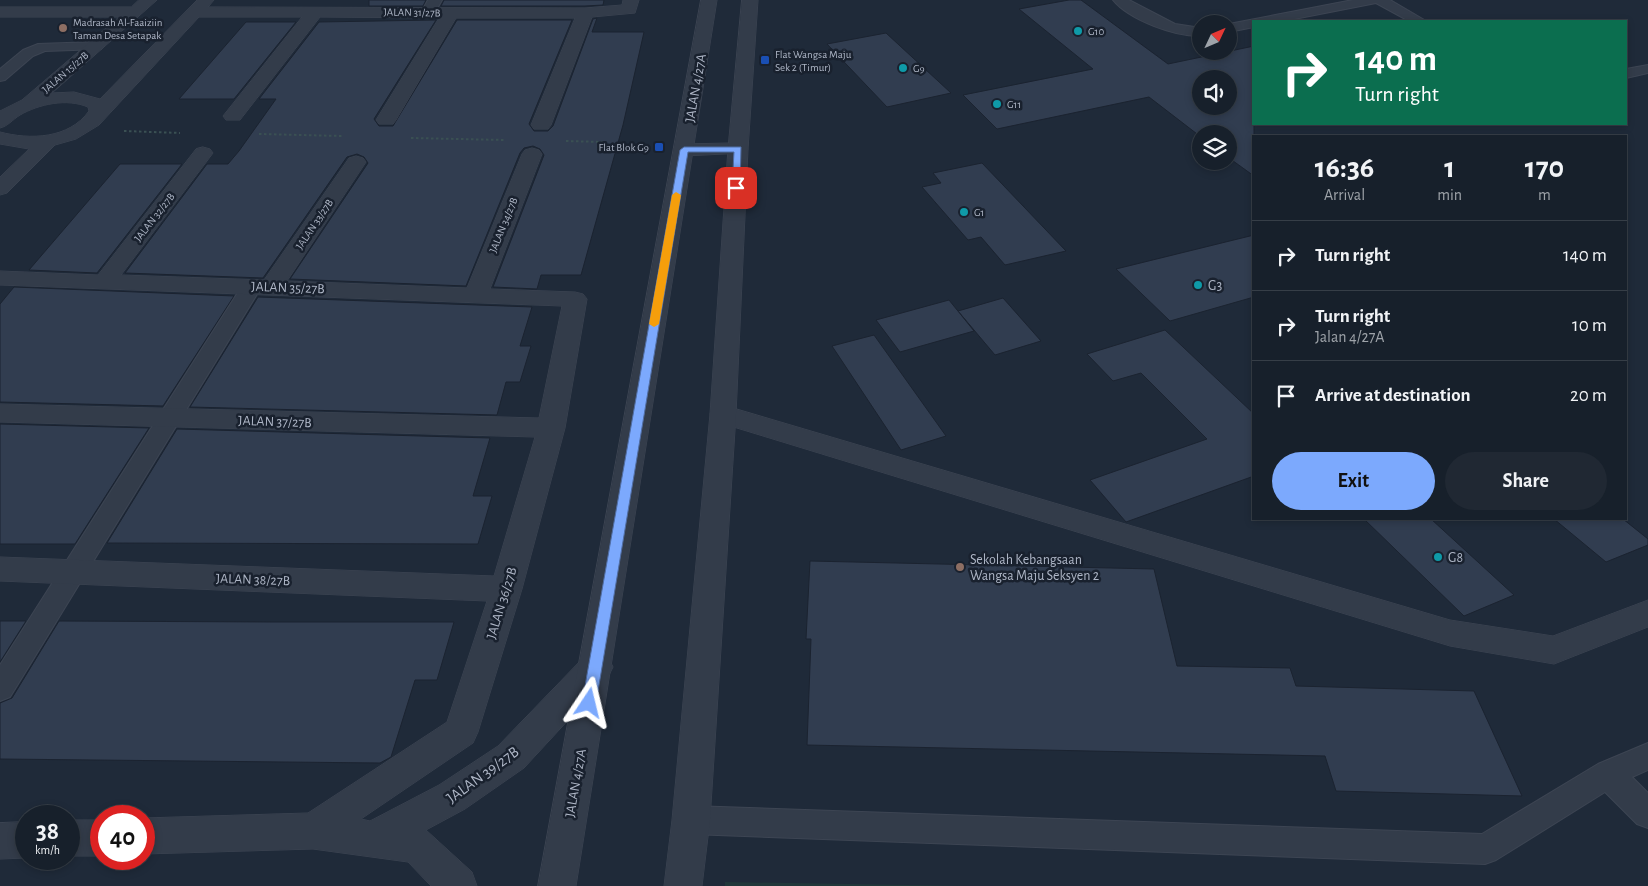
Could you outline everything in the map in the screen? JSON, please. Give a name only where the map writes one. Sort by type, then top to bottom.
[{"type":"street","name":"JALAN 15/27B","points":[[26,105],[149,0]]},
{"type":"street","name":"JALAN 4/27A","points":[[557,886],[709,0]]},
{"type":"street","points":[[683,886],[691,820],[723,414],[738,149],[750,0]]},
{"type":"street","name":"JALAN 31/27B","points":[[200,6],[316,11],[432,6],[451,12],[586,13],[630,4]]},
{"type":"street","points":[[0,138],[19,143],[49,140],[89,124],[99,111],[200,6]]},
{"type":"street","points":[[233,116],[316,11]]},
{"type":"street","points":[[0,12],[135,12]]},
{"type":"street","points":[[386,120],[451,12]]},
{"type":"street","points":[[541,125],[586,13]]},
{"type":"street","points":[[0,122],[13,111],[44,100],[76,97],[89,99],[97,104],[99,111]]},
{"type":"street","points":[[0,190],[49,140]]},
{"type":"street","points":[[684,150],[738,149]]},
{"type":"street","name":"JALAN 32/27B","points":[[104,282],[203,153]]},
{"type":"street","name":"JALAN 34/27B","points":[[475,296],[532,154]]},
{"type":"street","name":"JALAN 33/27B","points":[[262,286],[356,162]]},
{"type":"street","name":"JALAN 35/27B","points":[[0,278],[262,286],[475,296],[576,298]]},
{"type":"street","name":"JALAN 36/27B","points":[[313,831],[461,732],[506,589],[550,428],[576,298]]},
{"type":"street","name":"JALAN 37/27B","points":[[0,413],[550,428]]},
{"type":"street","points":[[723,414],[1450,633],[1554,650],[1648,613]]},
{"type":"street","name":"JALAN 38/27B","points":[[0,569],[506,589]]},
{"type":"street","name":"JALAN 39/27B","points":[[374,839],[452,797],[511,756],[596,667]]},
{"type":"street","points":[[155,836],[313,831],[417,845],[458,886]]},
{"type":"street","points":[[0,840],[15,840]]},
{"type":"lane","points":[[1120,0],[1156,22],[1192,33]]},
{"type":"lane","points":[[1269,20],[1374,0]]},
{"type":"lane","points":[[1380,0],[1417,20]]},
{"type":"lane","points":[[1238,26],[1252,23]]},
{"type":"lane","points":[[0,77],[28,53],[43,48],[96,46]]},
{"type":"lane","points":[[1627,74],[1648,69]]},
{"type":"lane","points":[[0,689],[168,418],[262,286]]},
{"type":"lane","points":[[691,820],[1485,848],[1608,774],[1648,756]]},
{"type":"lane","points":[[1608,774],[1648,814]]},
{"type":"green space","points":[[725,882],[968,886],[725,886]]},
{"type":"building","points":[[369,0],[426,0],[423,6],[369,6]]},
{"type":"building","points":[[444,0],[604,0],[603,5],[585,6],[441,6]]},
{"type":"building","points":[[1069,0],[1081,0],[1168,64],[1192,59],[1238,60],[1238,49],[1252,46],[1252,125],[1254,125],[1254,135],[1252,135],[1252,175],[1237,164],[1237,125],[1192,125],[1192,130],[1149,97],[997,129],[963,95],[1093,69],[1019,9]]},
{"type":"building","points":[[597,18],[592,32],[644,32],[623,125],[581,275],[541,275],[537,289],[493,287],[544,155],[540,149],[533,146],[524,148],[520,153],[466,286],[290,279],[368,163],[364,157],[357,154],[347,157],[263,278],[125,273],[207,164],[228,164],[239,151],[276,99],[259,99],[319,22],[436,20],[374,119],[379,126],[393,126],[457,20],[572,20],[529,124],[534,131],[548,131],[553,126],[593,19]]},
{"type":"building","points":[[246,22],[296,22],[234,99],[179,99]]},
{"type":"building","name":"G9","points":[[886,33],[951,93],[887,107],[827,44]]},
{"type":"building","name":"G1","points":[[982,163],[1066,251],[1005,265],[981,237],[968,240],[922,187],[941,183],[933,173]]},
{"type":"building","points":[[120,164],[182,164],[97,273],[29,270]]},
{"type":"building","points":[[1252,235],[1252,298],[1170,321],[1116,269]]},
{"type":"building","points":[[14,287],[234,296],[163,406],[0,402],[0,304]]},
{"type":"building","points":[[258,297],[532,307],[520,346],[531,346],[520,382],[506,382],[497,415],[190,407]]},
{"type":"building","points":[[1003,298],[1041,341],[995,355],[958,311]]},
{"type":"building","points":[[949,300],[974,331],[900,352],[876,320]]},
{"type":"building","points":[[1165,330],[1252,412],[1252,477],[1126,522],[1090,480],[1207,439],[1141,373],[1113,381],[1087,354]]},
{"type":"building","points":[[874,335],[946,436],[901,450],[832,346]]},
{"type":"building","points":[[0,424],[149,428],[75,544],[0,544]]},
{"type":"building","points":[[177,429],[490,438],[473,496],[492,496],[478,544],[107,543]]},
{"type":"building","name":"G8","points":[[1365,520],[1432,520],[1514,595],[1464,616]]},
{"type":"building","points":[[1555,520],[1624,520],[1648,539],[1648,545],[1606,562]]},
{"type":"building","points":[[810,561],[1154,569],[1177,666],[1290,668],[1296,686],[1474,691],[1522,796],[1336,791],[1325,756],[807,745],[811,639],[806,639]]},
{"type":"building","points":[[0,621],[26,621],[0,662]]},
{"type":"building","points":[[59,621],[454,622],[437,680],[415,680],[391,757],[380,763],[0,759],[0,703],[12,698]]},
{"type":"slow traffic","points":[[654,324],[676,195]]},
{"type":"place","name":"Madrasah Al-Faaiziin Taman Desa Setapak","points":[[63,28]]},
{"type":"place","name":"G10","points":[[1078,31]]},
{"type":"place","name":"Flat Wangsa Maju Sek 2 (Timur)","points":[[765,60]]},
{"type":"place","name":"G9","points":[[903,68]]},
{"type":"place","name":"G11","points":[[997,104]]},
{"type":"place","name":"Flat Blok G9","points":[[659,147]]},
{"type":"place","name":"G1","points":[[964,212]]},
{"type":"place","name":"G3","points":[[1198,285]]},
{"type":"place","name":"G8","points":[[1438,557]]},
{"type":"place","name":"Sekolah Kebangsaan Wangsa Maju Seksyen 2","points":[[960,567]]},
{"type":"route","points":[[589,703],[684,150],[738,149],[736,188]]}]
